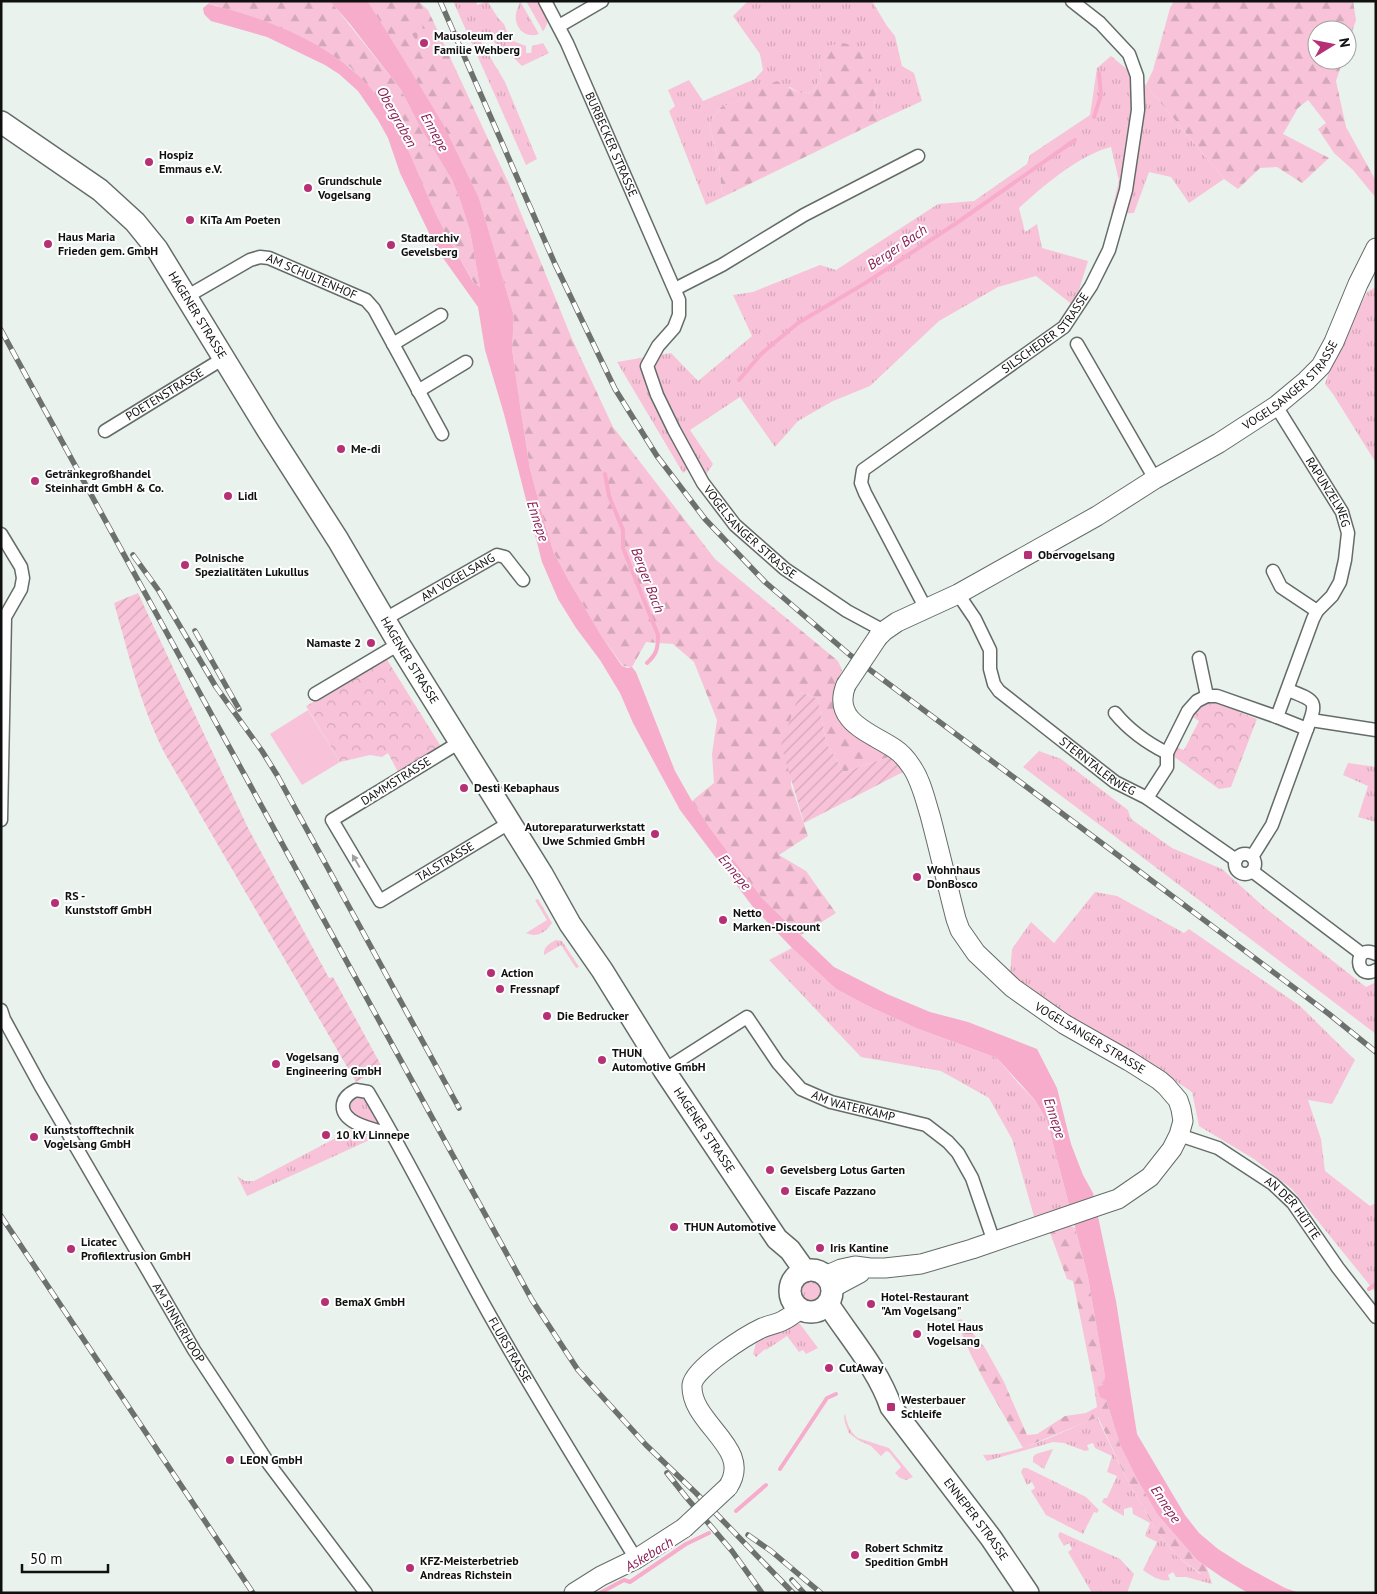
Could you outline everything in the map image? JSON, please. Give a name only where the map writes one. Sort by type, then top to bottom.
[{"type":"main road","name":"HAGENER STRASSE","points":[[1,122],[84,178],[136,222],[157,249],[314,500],[399,644],[511,822],[570,924],[602,970],[664,1070],[777,1239],[781,1256],[812,1292],[874,1396],[891,1407],[923,1449]]},
{"type":"main road","name":"ENNEPER STRASSE","points":[[923,1449],[991,1538],[1028,1593]]},
{"type":"street","name":"BURBECKER STRASSE","points":[[545,1],[559,26],[679,300],[679,315],[674,328],[658,346],[647,366],[657,395]]},
{"type":"street","points":[[559,26],[602,1]]},
{"type":"street","name":"SILSCHEDER STRASSE","points":[[926,609],[860,483],[863,470],[1064,327],[1091,286],[1110,250],[1126,190],[1138,110],[1136,76],[1130,54],[1100,23],[1072,1]]},
{"type":"street","points":[[675,289],[722,265],[804,215],[918,156]]},
{"type":"street","name":"VOGELSANGER STRASSE","points":[[636,1559],[684,1528],[728,1487],[734,1478],[735,1467],[729,1448],[699,1412],[694,1398],[692,1384],[703,1367],[761,1329],[777,1312],[812,1292],[848,1267],[870,1268],[921,1264],[994,1242],[1118,1199],[1150,1177],[1172,1150],[1179,1135],[1182,1121],[1181,1109],[1178,1100],[1162,1083],[1037,1006],[1002,978],[976,953],[966,940],[956,919],[933,827],[918,777],[898,751],[864,732],[850,719],[845,711],[842,698],[846,685],[881,634],[902,619],[958,594],[1103,512],[1155,479],[1219,443],[1276,406],[1306,381],[1321,366],[1334,342],[1358,284],[1376,248]]},
{"type":"street","name":"AM SCHULTENHOF","points":[[186,297],[250,260],[260,257],[269,258],[366,300],[374,309],[442,434]]},
{"type":"street","points":[[393,344],[440,315]]},
{"type":"street","points":[[1077,344],[1155,479]]},
{"type":"street","name":"POETENSTRASSE","points":[[105,431],[224,358]]},
{"type":"street","points":[[418,391],[466,362]]},
{"type":"street","name":"VOGELSANGER STRASSE","points":[[657,395],[703,483],[735,525],[785,569],[881,634]]},
{"type":"street","name":"RAPUNZELWEG","points":[[1276,406],[1335,499],[1345,520],[1348,545],[1340,582],[1332,596],[1317,611],[1277,717]]},
{"type":"street","points":[[1,534],[21,567],[23,578],[21,589],[5,617],[1,820]]},
{"type":"street","name":"AM VOGELSANG","points":[[385,619],[497,555],[506,557],[523,580]]},
{"type":"street","points":[[1273,571],[1281,587],[1317,611]]},
{"type":"street","name":"STERNTALERWEG","points":[[958,594],[975,619],[990,650],[990,669],[994,684],[1004,696],[1115,782],[1147,798],[1236,860],[1236,865],[1240,872],[1247,873],[1252,871],[1362,954]]},
{"type":"street","points":[[315,694],[399,644]]},
{"type":"street","points":[[1199,658],[1207,696]]},
{"type":"street","points":[[1252,857],[1272,825],[1314,712],[1314,704],[1309,698],[1288,690]]},
{"type":"street","points":[[1147,798],[1167,767],[1167,753],[1188,711],[1197,701],[1207,696],[1216,696],[1277,717],[1309,724],[1376,730]]},
{"type":"street","points":[[1115,713],[1125,725],[1156,748],[1167,753]]},
{"type":"street","name":"DAMMSTRASSE","points":[[380,901],[332,820],[460,742]]},
{"type":"street","name":"TALSTRASSE","points":[[380,901],[511,822]]},
{"type":"street","points":[[1236,860],[1244,854],[1252,857],[1255,864],[1252,871]]},
{"type":"street","points":[[1376,954],[1369,951],[1362,954],[1358,961],[1361,968],[1367,972],[1370,973],[1376,970]]},
{"type":"street","name":"AM SINNERHOOP","points":[[1,1010],[40,1085],[194,1350],[269,1464],[366,1593]]},
{"type":"street","name":"AM WATERKAMP","points":[[664,1070],[747,1017],[778,1063],[801,1088],[831,1102],[926,1125],[948,1142],[965,1164],[972,1178],[994,1242]]},
{"type":"street","name":"FLURSTRASSE","points":[[393,1135],[492,1319],[548,1416],[636,1559]]},
{"type":"street","name":"AN DER HÜTTE","points":[[1179,1135],[1218,1148],[1273,1184],[1293,1203],[1338,1268],[1376,1317]]},
{"type":"street","points":[[574,1593],[601,1576],[636,1559]]},
{"type":"green space","points":[[211,1],[330,1],[332,3],[401,90],[420,127],[452,180],[470,231],[480,287],[474,283],[443,230],[381,101],[350,67],[218,6],[208,4]]},
{"type":"green space","points":[[367,1],[418,1],[428,10],[509,184],[572,339],[613,427],[715,559],[838,661],[842,670],[836,687],[837,704],[892,756],[844,772],[826,743],[818,699],[800,692],[791,785],[808,836],[779,855],[806,871],[836,913],[801,935],[762,898],[692,801],[714,783],[712,754],[717,720],[694,662],[673,644],[646,642],[632,667],[623,666],[602,637],[554,553],[530,469],[512,349],[514,316],[479,198],[442,124]]},
{"type":"green space","points":[[453,1],[476,1],[477,5],[488,2],[504,24],[509,37],[513,41],[526,46],[526,53],[531,53],[532,46],[543,43],[549,53],[522,66],[511,55],[479,31],[477,35],[505,82],[537,159],[526,165]]},
{"type":"green space","points":[[520,1],[539,34],[525,34],[519,28],[516,13]]},
{"type":"green space","points":[[526,1],[540,1],[547,20],[543,31]]},
{"type":"green space","points":[[748,1],[872,1],[895,36],[902,66],[914,73],[922,101],[883,119],[874,107],[877,86],[819,61],[821,78],[813,92],[799,93],[790,87],[760,88],[751,97],[721,107],[709,123],[719,164],[722,193],[727,195],[706,205],[669,111],[675,106],[668,90],[689,80],[703,101],[755,79],[763,70],[760,54],[733,16]]},
{"type":"green space","points":[[1174,1],[1353,1],[1356,20],[1307,20],[1307,70],[1340,70],[1336,81],[1346,127],[1376,181],[1376,198],[1353,170],[1334,153],[1318,129],[1326,123],[1308,100],[1298,108],[1283,134],[1329,158],[1302,183],[1277,167],[1260,168],[1238,189],[1224,179],[1146,85],[1153,70],[1170,8]]},
{"type":"green space","points":[[422,24],[436,45],[425,53],[411,33]]},
{"type":"green space","points":[[843,43],[856,46],[867,61],[877,86],[874,107],[883,119],[727,195],[722,193],[719,164],[709,123],[721,107],[750,97],[760,88],[777,81],[799,93],[813,92],[821,78],[819,61],[826,46]]},
{"type":"green space","points":[[1111,56],[1146,85],[1224,179],[1189,203],[1171,177],[1149,172],[1134,213],[1111,214],[1119,181],[1111,147],[1086,157],[1050,181],[1019,208],[1025,232],[1037,224],[1042,248],[1088,261],[1074,306],[1036,276],[998,287],[939,321],[870,386],[833,401],[798,421],[775,447],[740,397],[690,430],[713,464],[705,476],[697,462],[683,473],[617,362],[671,353],[698,381],[752,336],[733,295],[753,292],[820,265],[836,270],[938,204],[974,201],[1027,164],[1030,155],[1090,115],[1097,68]]},
{"type":"green space","points":[[1376,287],[1376,463],[1325,384],[1331,366],[1367,292]]},
{"type":"green space","points":[[138,593],[248,828],[329,978],[333,977],[382,1067],[356,1082],[156,736],[136,680],[114,603]]},
{"type":"green space","points":[[386,658],[440,745],[399,774],[388,753],[382,757],[370,755],[340,762],[306,706]]},
{"type":"green space","points":[[800,692],[818,699],[826,743],[844,772],[892,756],[903,772],[804,823],[781,745]]},
{"type":"green space","points":[[1215,701],[1257,719],[1231,787],[1219,789],[1173,756],[1175,747],[1184,750],[1199,721],[1191,716],[1202,703]]},
{"type":"green space","points":[[308,710],[340,762],[302,785],[270,734]]},
{"type":"green space","points":[[1039,751],[1061,759],[1128,810],[1131,819],[1172,848],[1222,869],[1264,907],[1366,987],[1376,982],[1376,1034],[1023,767]]},
{"type":"green space","points":[[1348,763],[1376,767],[1376,822],[1358,817],[1368,786],[1343,775]]},
{"type":"green space","points":[[1095,892],[1117,896],[1184,933],[1189,929],[1300,1006],[1355,1060],[1332,1104],[1308,1100],[1321,1139],[1325,1171],[1370,1206],[1376,1203],[1376,1293],[1292,1189],[1254,1159],[1199,1126],[1192,1092],[1136,1055],[1071,1018],[1010,975],[1012,949],[1031,922],[1054,943]]},
{"type":"green space","points":[[538,899],[552,923],[540,934],[534,935],[526,933],[547,920],[535,900]]},
{"type":"green space","points":[[556,940],[562,941],[579,967],[576,968],[561,945],[544,955],[549,944]]},
{"type":"green space","points":[[792,948],[836,989],[916,1028],[997,1058],[1035,1100],[1047,1121],[1069,1205],[1035,1220],[1012,1139],[989,1098],[941,1071],[861,1057],[769,960]]},
{"type":"green space","points":[[362,1091],[391,1133],[351,1120],[345,1100]]},
{"type":"green space","points":[[351,1130],[374,1138],[247,1196],[237,1176],[245,1181],[254,1181]]},
{"type":"green space","points":[[1068,1225],[1075,1228],[1088,1277],[1105,1376],[1103,1385],[1121,1447],[1157,1514],[1197,1560],[1206,1566],[1209,1574],[1201,1574],[1177,1556],[1157,1532],[1125,1476],[1098,1417],[1023,1448],[987,1386],[963,1338],[957,1321],[961,1319],[985,1348],[1004,1382],[1027,1435],[1037,1434],[1065,1416],[1086,1413],[1097,1407],[1073,1281],[1067,1279],[1049,1230]]},
{"type":"green space","points":[[812,1280],[820,1283],[823,1291],[820,1299],[812,1302],[804,1299],[801,1291],[804,1283]]},
{"type":"green space","points":[[794,1322],[800,1324],[818,1348],[806,1354],[803,1350],[799,1352],[787,1336],[765,1349],[756,1357],[753,1354],[756,1343]]},
{"type":"green space","points":[[845,1414],[849,1428],[855,1436],[889,1448],[913,1477],[906,1480],[900,1478],[895,1473],[901,1467],[889,1452],[886,1451],[881,1456],[871,1446],[849,1433],[845,1423]]},
{"type":"green space","points":[[1097,1417],[1125,1476],[1157,1532],[1177,1556],[1200,1574],[1209,1574],[1212,1584],[1186,1577],[1176,1577],[1173,1572],[1168,1575],[1170,1580],[1163,1580],[1143,1570],[1157,1542],[1145,1536],[1150,1523],[1133,1514],[1132,1507],[1124,1509],[1124,1516],[1102,1502],[1104,1498],[1107,1498],[1117,1476],[1107,1472],[1112,1456],[1095,1448],[1093,1443],[1087,1445],[1089,1450],[1085,1451],[1064,1443],[1053,1442],[987,1461],[983,1455],[997,1454],[1026,1447]]},
{"type":"green space","points":[[1053,1449],[1044,1469],[1033,1462],[1033,1457],[1036,1454]]},
{"type":"green space","points":[[1023,1468],[1027,1468],[1086,1497],[1099,1510],[1097,1513],[1094,1512],[1083,1534],[1046,1515],[1031,1491],[1035,1488],[1032,1482],[1027,1485],[1021,1472]]},
{"type":"green space","points":[[1060,1532],[1120,1559],[1134,1574],[1127,1593],[1092,1593],[1068,1552],[1072,1549],[1069,1543],[1064,1546],[1058,1536]]},
{"type":"water","name":"Ennepe","points":[[330,1],[368,2],[443,124],[479,198],[514,316],[512,349],[530,469],[554,553],[602,637],[622,666],[632,667],[636,672],[675,771],[692,801],[762,898],[834,967],[887,994],[930,1012],[968,1022],[1037,1049],[1057,1088],[1071,1144],[1083,1175],[1093,1193],[1116,1301],[1137,1434],[1185,1515],[1199,1533],[1218,1549],[1243,1565],[1285,1588],[1300,1593],[1248,1593],[1197,1560],[1157,1514],[1137,1479],[1121,1447],[1106,1400],[1100,1397],[1097,1387],[1103,1385],[1105,1376],[1088,1277],[1047,1121],[1035,1100],[997,1058],[916,1028],[836,989],[792,948],[753,907],[680,810],[633,723],[620,693],[558,599],[542,562],[504,414],[485,350],[478,307],[443,258],[430,235],[400,173],[388,138],[358,91],[339,74],[325,65],[267,37],[211,21],[204,14],[203,8],[208,4],[232,10],[280,27],[325,50],[364,81],[388,111],[409,151],[432,206],[473,282],[480,287],[470,231],[452,180],[420,127],[401,90]]},
{"type":"waterway","name":"Berger Bach","points":[[1094,117],[1101,95],[1099,73]]},
{"type":"waterway","name":"Berger Bach","points":[[739,380],[761,354],[798,323],[867,282],[958,222],[1075,140]]},
{"type":"waterway","name":"Berger Bach","points":[[605,474],[609,496],[623,530],[623,548],[658,635],[656,650],[653,657],[647,663]]},
{"type":"waterway","points":[[1369,1289],[1376,1284]]},
{"type":"waterway","name":"Askebach","points":[[780,1469],[827,1398],[836,1394]]},
{"type":"waterway","name":"Askebach","points":[[736,1511],[766,1485]]},
{"type":"waterway","name":"Askebach","points":[[600,1593],[624,1580],[630,1582],[686,1544],[709,1533]]},
{"type":"railway","points":[[440,1],[555,264],[615,389],[657,456],[705,519],[765,582],[850,655],[1329,1014],[1376,1052]]},
{"type":"railway","points":[[1,330],[532,1300],[578,1370],[646,1445],[696,1493],[793,1593]]},
{"type":"railway","points":[[133,555],[159,591],[216,687],[277,775],[459,1108]]},
{"type":"railway","points":[[195,631],[239,709]]},
{"type":"railway","points":[[1,1216],[253,1593]]},
{"type":"railway","points":[[667,1473],[732,1551],[762,1593]]},
{"type":"railway","points":[[748,1535],[771,1551],[821,1593]]},
{"type":"railway","points":[[792,1580],[804,1593]]},
{"type":"place","name":"Mausoleum der Familie Wehberg","points":[[424,43]]},
{"type":"place","name":"Hospiz Emmaus e.V.","points":[[149,162]]},
{"type":"place","name":"Grundschule Vogelsang","points":[[308,188]]},
{"type":"place","name":"KiTa Am Poeten","points":[[190,220]]},
{"type":"place","name":"Haus Maria Frieden gem. GmbH","points":[[48,244]]},
{"type":"place","name":"Stadtarchiv Gevelsberg","points":[[391,245]]},
{"type":"place","name":"Me-di","points":[[341,449]]},
{"type":"place","name":"Getränkegroßhandel Steinhardt GmbH & Co.","points":[[35,481]]},
{"type":"place","name":"Lidl","points":[[228,496]]},
{"type":"place","name":"Obervogelsang","points":[[1028,555]]},
{"type":"place","name":"Polnische Spezialitäten Lukullus","points":[[185,565]]},
{"type":"place","name":"Namaste 2","points":[[371,643]]},
{"type":"place","name":"Desti Kebaphaus","points":[[464,788]]},
{"type":"place","name":"Autoreparaturwerkstatt Uwe Schmied GmbH","points":[[655,834]]},
{"type":"place","name":"Wohnhaus DonBosco","points":[[917,877]]},
{"type":"place","name":"RS - Kunststoff GmbH","points":[[55,903]]},
{"type":"place","name":"Netto Marken-Discount","points":[[723,920]]},
{"type":"place","name":"Action","points":[[491,973]]},
{"type":"place","name":"Fressnapf","points":[[500,989]]},
{"type":"place","name":"Die Bedrucker","points":[[547,1016]]},
{"type":"place","name":"THUN Automotive GmbH","points":[[602,1060]]},
{"type":"place","name":"Vogelsang Engineering GmbH","points":[[276,1064]]},
{"type":"place","name":"10 kV Linnepe","points":[[326,1135]]},
{"type":"place","name":"Kunststofftechnik Vogelsang GmbH","points":[[34,1137]]},
{"type":"place","name":"Gevelsberg Lotus Garten","points":[[770,1170]]},
{"type":"place","name":"Eiscafe Pazzano","points":[[785,1191]]},
{"type":"place","name":"THUN Automotive","points":[[674,1227]]},
{"type":"place","name":"Iris Kantine","points":[[820,1248]]},
{"type":"place","name":"Licatec Profilextrusion GmbH","points":[[71,1249]]},
{"type":"place","name":"BemaX GmbH","points":[[325,1302]]},
{"type":"place","name":"Hotel-Restaurant \"Am Vogelsang\"","points":[[871,1304]]},
{"type":"place","name":"Hotel Haus Vogelsang","points":[[917,1334]]},
{"type":"place","name":"CutAway","points":[[829,1368]]},
{"type":"place","name":"Westerbauer Schleife","points":[[891,1407]]},
{"type":"place","name":"LEON GmbH","points":[[230,1460]]},
{"type":"place","name":"Robert Schmitz Spedition GmbH","points":[[855,1555]]},
{"type":"place","name":"KFZ-Meisterbetrieb Andreas Richstein","points":[[410,1568]]},
{"type":"water label","name":"Obergraben","points":[[397,117]]}]
